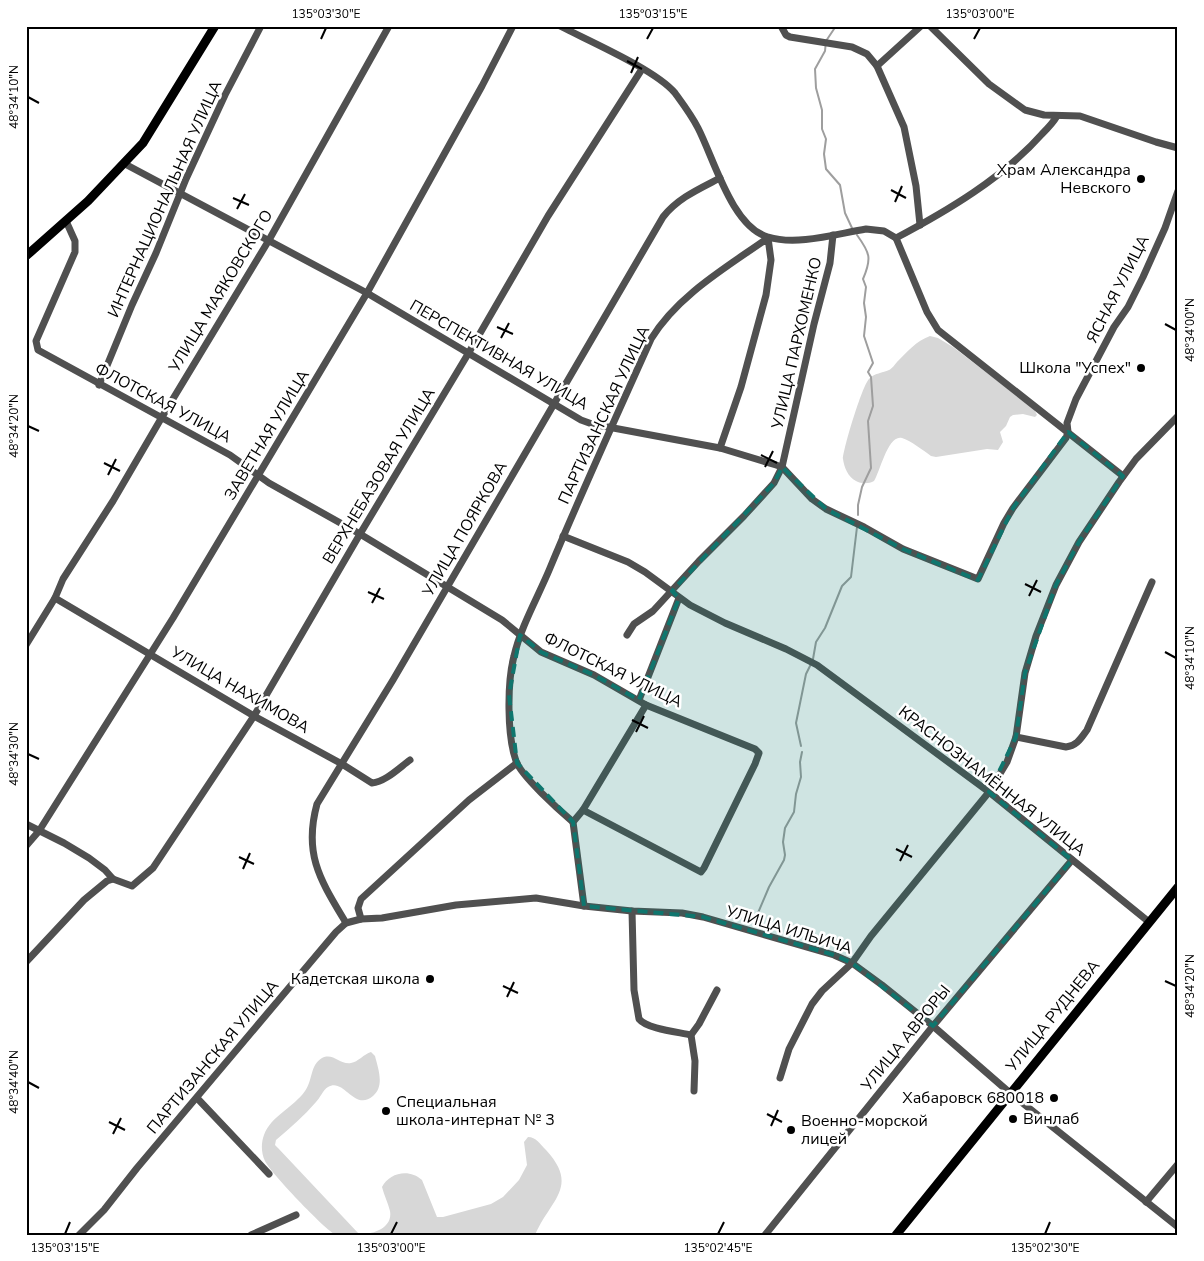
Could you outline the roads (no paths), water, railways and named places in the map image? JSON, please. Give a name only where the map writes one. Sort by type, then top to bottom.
[{"type":"main road","points":[[26,256],[66,222],[125,164],[143,143],[215,26]]},
{"type":"main road","name":"УЛИЦА РУДНЕВА","points":[[896,1235],[1178,887]]},
{"type":"street","name":"ИНТЕРНАЦИОНАЛЬНАЯ УЛИЦА","points":[[99,385],[180,194],[225,95],[261,26]]},
{"type":"street","name":"УЛИЦА МАЯКОВСКОГО","points":[[26,645],[55,598],[63,579],[113,501],[270,240],[389,26]]},
{"type":"street","name":"ЗАВЕТНАЯ УЛИЦА","points":[[26,846],[39,831],[202,572],[367,293],[482,86],[513,26]]},
{"type":"street","points":[[560,26],[642,69],[674,92],[697,126],[731,202],[753,229],[768,238],[806,240],[866,230],[884,231],[896,238],[927,312],[938,330],[1123,476]]},
{"type":"street","points":[[781,26],[786,35],[821,43],[844,45],[863,51],[877,66],[904,127],[910,150],[920,225]]},
{"type":"street","points":[[877,66],[921,26]]},
{"type":"street","points":[[930,26],[989,84],[1018,106],[1039,114],[1080,116],[1178,148]]},
{"type":"street","name":"ВЕРХНЕБАЗОВАЯ УЛИЦА","points":[[113,879],[132,886],[153,868],[254,716],[548,216],[642,69]]},
{"type":"street","points":[[896,238],[958,203],[1000,172],[1031,147],[1054,122],[1056,116]]},
{"type":"street","name":"ПЕРСПЕКТИВНАЯ УЛИЦА","points":[[125,164],[367,293],[553,404],[592,424],[720,448],[770,462],[782,467],[812,499],[826,509],[864,527],[903,549],[978,579]]},
{"type":"street","name":"УЛИЦА ПОЯРКОВА","points":[[346,923],[320,877],[315,862],[312,825],[317,804],[448,587],[663,217],[684,198],[720,178]]},
{"type":"street","name":"ЯСНАЯ УЛИЦА","points":[[978,579],[1013,508],[1062,443],[1068,432],[1067,423],[1076,399],[1143,277],[1165,228],[1178,191]]},
{"type":"street","name":"ФЛОТСКАЯ УЛИЦА","points":[[66,222],[75,241],[75,252],[36,341],[38,350],[99,385],[230,454],[269,483],[360,534],[510,625],[541,652],[594,675],[646,704],[755,749],[758,753],[755,764],[701,872],[583,810]]},
{"type":"street","name":"УЛИЦА ПАРХОМЕНКО","points":[[627,635],[634,624],[654,611],[774,483],[782,467],[830,262],[833,235]]},
{"type":"street","points":[[720,448],[741,387],[764,302],[771,260],[768,238]]},
{"type":"street","name":"ПАРТИЗАНСКАЯ УЛИЦА","points":[[573,822],[554,806],[517,762],[512,739],[509,695],[514,655],[520,635],[655,332],[680,304],[702,285],[768,238]]},
{"type":"street","points":[[780,1078],[789,1049],[812,1004],[822,991],[852,962],[871,936],[989,792],[1007,762],[1016,737],[1025,673],[1036,636],[1056,585],[1083,536],[1123,476],[1136,459],[1178,416]]},
{"type":"street","points":[[563,536],[628,562],[672,591],[679,598],[638,700]]},
{"type":"street","points":[[1016,737],[1066,747],[1073,746],[1080,740],[1087,730],[1152,582]]},
{"type":"street","name":"УЛИЦА НАХИМОВА","points":[[55,598],[254,716],[342,764],[372,783],[376,783],[410,760]]},
{"type":"street","name":"КРАСНОЗНАМЁННАЯ УЛИЦА","points":[[679,598],[724,624],[817,665],[989,792],[1149,922]]},
{"type":"street","points":[[584,906],[573,822],[583,810],[646,704]]},
{"type":"street","points":[[346,923],[362,919],[358,908],[361,899],[469,800],[517,762]]},
{"type":"street","points":[[26,824],[94,861],[113,879],[95,890],[84,900],[26,962]]},
{"type":"street","name":"УЛИЦА АВРОРЫ","points":[[765,1235],[933,1026],[1072,860]]},
{"type":"street","name":"УЛИЦА ИЛЬИЧА","points":[[362,919],[382,918],[433,908],[519,898],[536,898],[632,911],[682,913],[824,952],[852,962],[933,1026],[1010,1093],[1178,1228]]},
{"type":"street","points":[[632,911],[634,990],[639,1019],[642,1023],[649,1026],[691,1035]]},
{"type":"street","name":"ПАРТИЗАНСКАЯ УЛИЦА","points":[[79,1235],[104,1210],[308,964],[346,923]]},
{"type":"street","points":[[694,1091],[695,1074],[691,1035],[717,990]]},
{"type":"street","points":[[197,1098],[269,1174]]},
{"type":"street","points":[[1146,1202],[1178,1164]]},
{"type":"street","points":[[251,1235],[296,1215]]},
{"type":"waterway","points":[[836,26],[826,41],[825,51],[815,69],[816,88],[822,110],[822,129],[826,139],[824,154],[826,169],[840,185],[845,213],[852,228]]},
{"type":"waterway","points":[[857,235],[865,247],[868,256],[868,266],[863,279],[866,287],[864,336],[873,363],[868,372],[871,377],[873,406],[868,421],[871,468],[862,487],[858,515]]},
{"type":"waterway","points":[[813,659],[816,642],[825,628],[842,586],[851,577],[857,527]]},
{"type":"waterway","points":[[801,746],[796,723],[806,674],[811,664]]},
{"type":"waterway","points":[[755,920],[769,887],[784,860],[783,842],[785,828],[794,812],[796,794],[801,777],[800,762],[802,752]]},
{"type":"place","name":"Храм Александра Невского","points":[[1141,179]]},
{"type":"place","name":"Школа \"Успех\"","points":[[1141,368]]},
{"type":"place","name":"Кадетская школа","points":[[430,979]]},
{"type":"place","name":"Хабаровск 680018","points":[[1054,1098]]},
{"type":"place","name":"Специальная школа-интернат № 3","points":[[386,1111]]},
{"type":"place","name":"Винлаб","points":[[1013,1119]]},
{"type":"place","name":"Военно-морской лицей","points":[[791,1130]]}]
